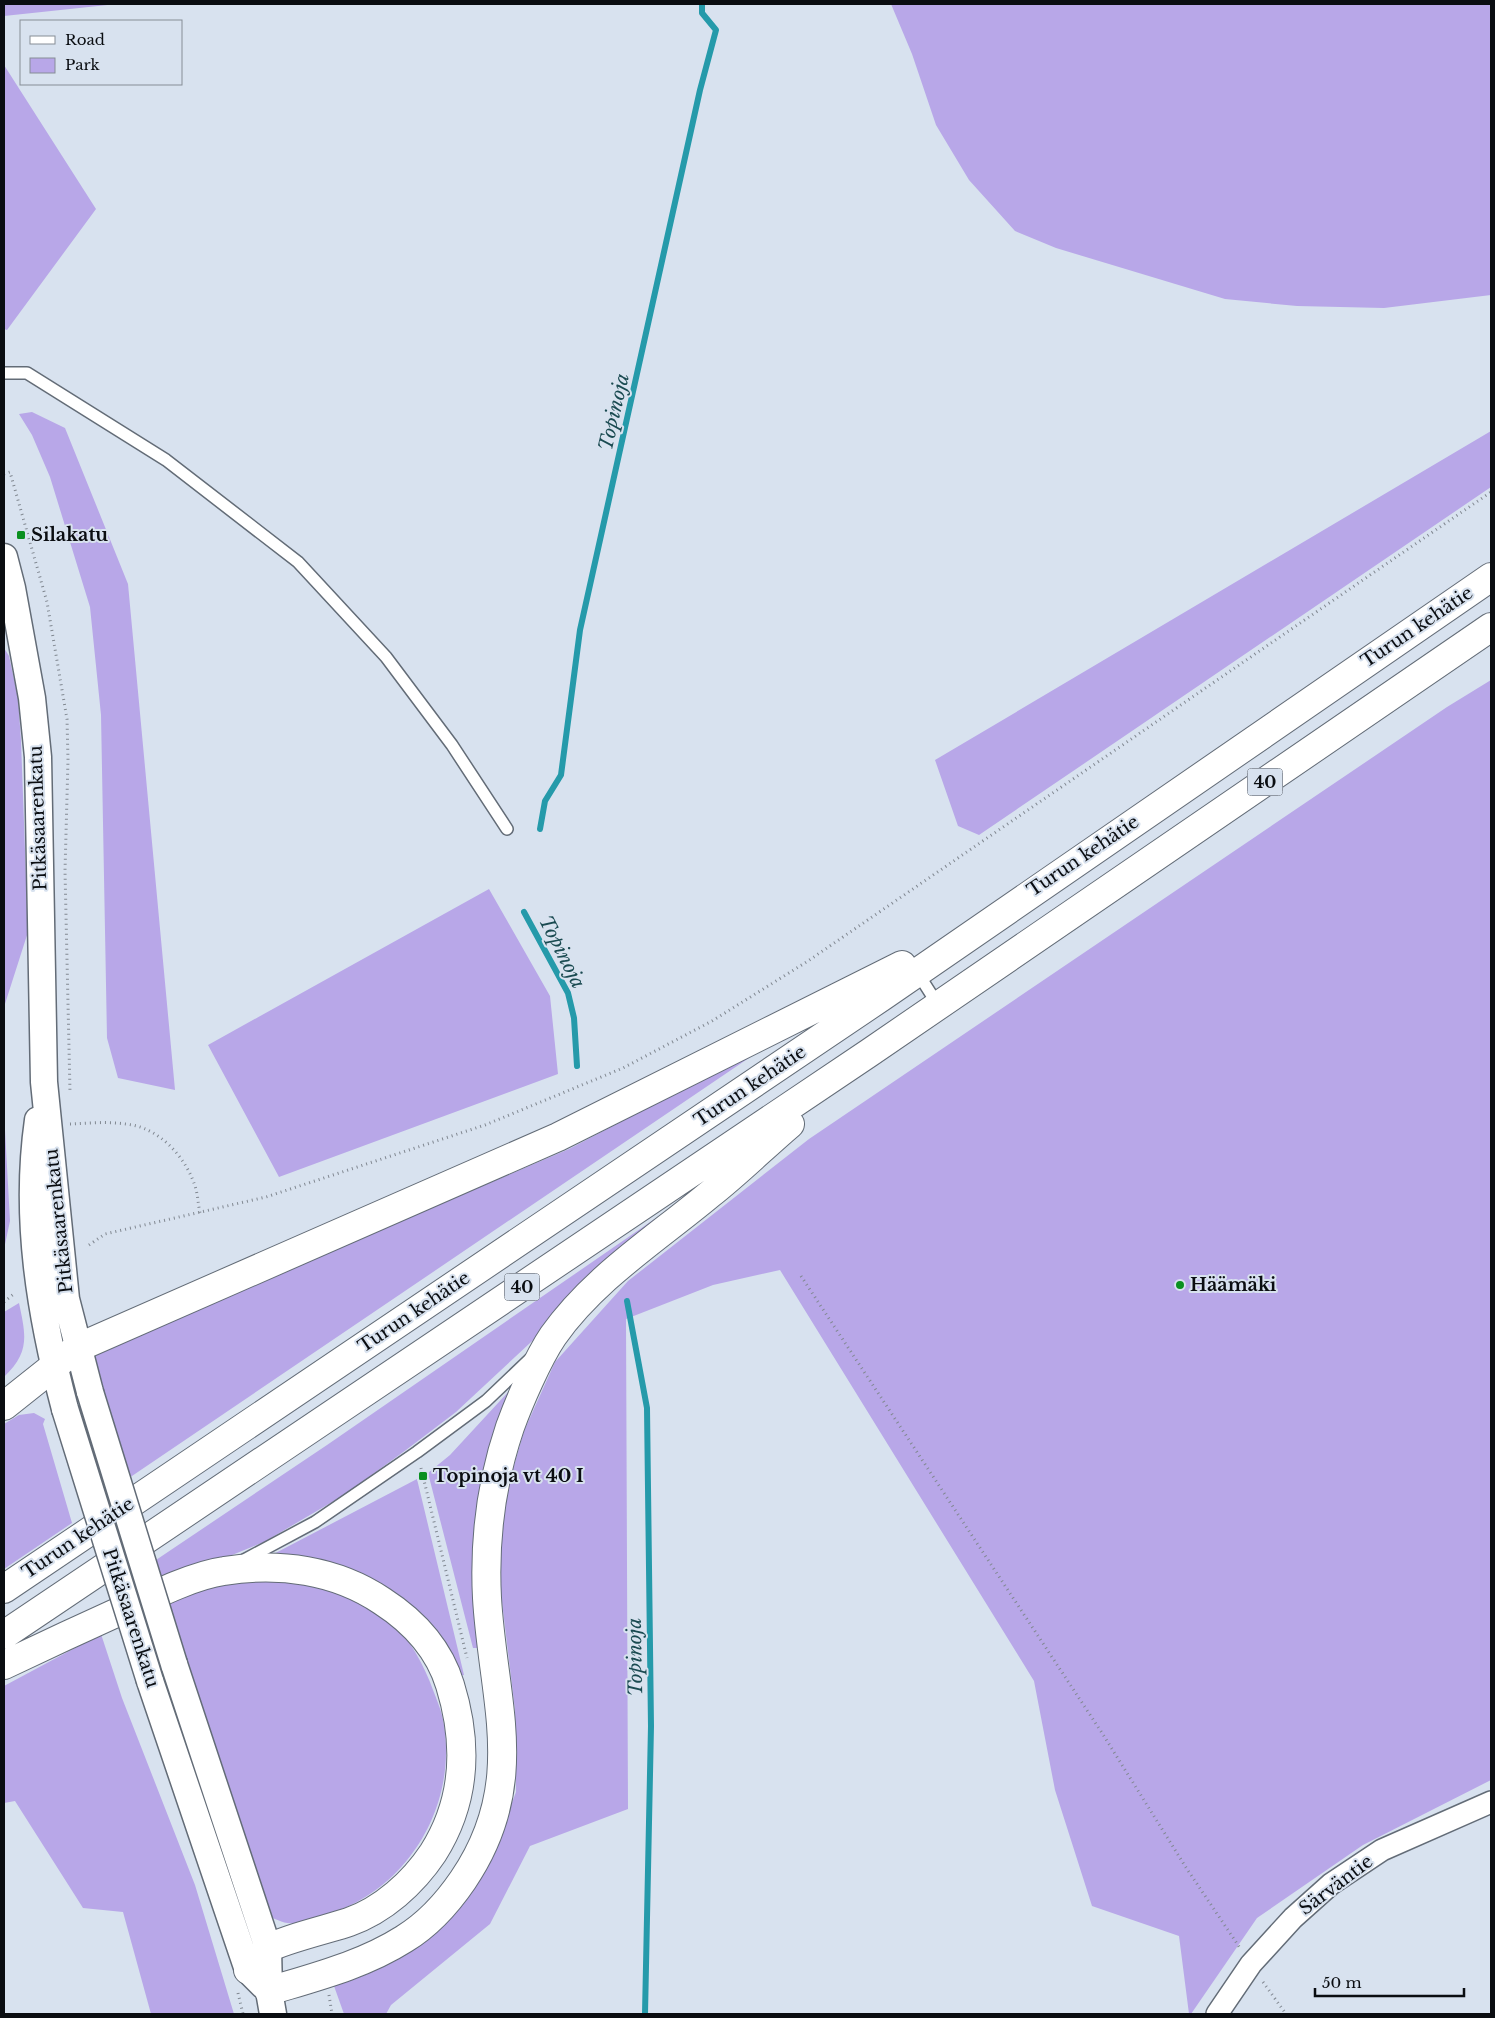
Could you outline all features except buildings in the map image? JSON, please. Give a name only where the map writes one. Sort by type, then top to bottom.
[{"type":"highway","name":"Turun kehätie","points":[[4,1588],[917,972],[1491,577]]},
{"type":"highway","name":"40","points":[[4,1635],[869,1053],[1491,627]]},
{"type":"highway","points":[[4,1406],[77,1348],[573,1130],[781,1027],[999,915]]},
{"type":"highway","points":[[271,2002],[407,1938],[438,1910],[458,1887],[475,1862],[487,1837],[502,1777],[500,1707],[487,1593],[487,1538],[491,1499],[511,1425],[552,1338],[584,1300],[620,1265],[712,1193],[869,1053]]},
{"type":"highway","points":[[4,1665],[162,1592],[222,1571],[283,1568],[314,1571],[366,1590],[416,1627],[446,1673],[460,1722],[461,1775],[456,1803],[446,1829],[419,1871],[391,1898],[364,1916],[268,1948],[248,1970]]},
{"type":"street","name":"Pitkäsaarenkatu","points":[[4,557],[12,588],[32,698],[38,757],[44,1082],[66,1299],[77,1348],[90,1392],[174,1664],[268,1948],[271,2002]]},
{"type":"street","name":"Pitkäsaarenkatu","points":[[44,1082],[34,1148],[34,1230],[36,1267],[53,1366],[150,1681],[248,1970],[271,2002]]},
{"type":"street","name":"Särväntie","points":[[1217,2014],[1251,1964],[1293,1918],[1331,1884],[1382,1850],[1491,1802]]},
{"type":"lane","points":[[4,373],[27,373],[166,460],[298,562],[386,657],[452,745],[507,829]]},
{"type":"lane","points":[[917,972],[938,1005]]},
{"type":"lane","points":[[222,1571],[315,1522],[424,1447],[486,1401],[552,1338]]},
{"type":"path","points":[[89,1245],[105,1234],[266,1197],[485,1125],[623,1068],[712,1021],[808,961],[1491,492]]},
{"type":"path","points":[[66,1124],[115,1123],[133,1125],[152,1132],[168,1143],[183,1162],[195,1186],[200,1213]]},
{"type":"path","points":[[801,1276],[1104,1736],[1185,1866],[1286,2014]]},
{"type":"path","points":[[4,1302],[15,1293]]},
{"type":"path","points":[[327,1990],[332,2014]]},
{"type":"green space","points":[[4,4],[117,4],[4,16]]},
{"type":"green space","points":[[891,4],[1491,4],[1491,295],[1384,308],[1297,306],[1225,299],[1056,248],[1015,231],[969,180],[936,125],[912,54]]},
{"type":"green space","points":[[4,65],[96,209],[7,330],[4,329]]},
{"type":"green space","points":[[32,412],[65,428],[128,584],[175,1090],[118,1078],[107,1038],[101,715],[90,607],[50,477],[32,435],[19,414]]},
{"type":"green space","points":[[1491,431],[1491,487],[979,835],[958,826],[935,760]]},
{"type":"green space","points":[[4,648],[9,656],[18,698],[28,932],[4,1007]]},
{"type":"green space","points":[[1491,680],[1491,1780],[1363,1845],[1257,1918],[1191,2014],[1189,2014],[1179,1936],[1092,1906],[1055,1790],[1034,1681],[780,1270],[713,1285],[626,1319],[628,1809],[530,1846],[490,1924],[391,2005],[386,2014],[344,2014],[334,1986],[399,1959],[462,1906],[490,1861],[516,1792],[515,1710],[499,1577],[503,1514],[511,1476],[524,1431],[555,1362],[628,1281],[809,1139],[1447,707]]},
{"type":"green space","points":[[489,889],[550,996],[558,1074],[279,1177],[208,1045]]},
{"type":"green space","points":[[771,1043],[129,1478],[90,1353],[569,1149]]},
{"type":"green space","points":[[4,1112],[10,1221],[4,1249]]},
{"type":"green space","points":[[656,1218],[658,1224],[456,1412],[406,1450],[344,1495],[264,1542],[161,1584],[153,1562],[327,1445]]},
{"type":"green space","points":[[19,1303],[24,1343],[18,1360],[4,1377],[4,1312]]},
{"type":"green space","points":[[511,1389],[483,1648],[473,1648],[428,1473],[450,1455]]},
{"type":"green space","points":[[34,1413],[45,1419],[43,1424],[72,1523],[4,1569],[4,1424],[19,1415]]},
{"type":"green space","points":[[417,1479],[464,1675],[458,1676],[390,1591],[371,1578],[348,1568],[312,1558],[266,1558]]},
{"type":"green space","points":[[281,1580],[324,1585],[376,1609],[396,1626],[416,1653],[436,1698],[444,1725],[446,1756],[442,1786],[434,1815],[421,1841],[403,1865],[381,1886],[356,1902],[328,1914],[298,1923],[276,1920],[268,1915],[167,1601],[224,1583]]},
{"type":"green space","points":[[101,1634],[122,1698],[195,1885],[234,2014],[151,2014],[123,1912],[83,1908],[15,1801],[4,1803],[4,1686]]},
{"type":"waterway","name":"Topinoja","points":[[540,829],[545,801],[561,775],[580,630],[700,90],[716,30],[702,13],[702,4]]},
{"type":"waterway","name":"Topinoja","points":[[524,912],[568,993],[574,1018],[577,1066]]},
{"type":"waterway","name":"Topinoja","points":[[627,1301],[647,1408],[651,1726],[645,2014]]},
{"type":"place","name":"Silakatu","points":[[21,535]]},
{"type":"place","name":"Häämäki","points":[[1180,1285]]},
{"type":"place","name":"Topinoja vt 40 I","points":[[423,1476]]}]
